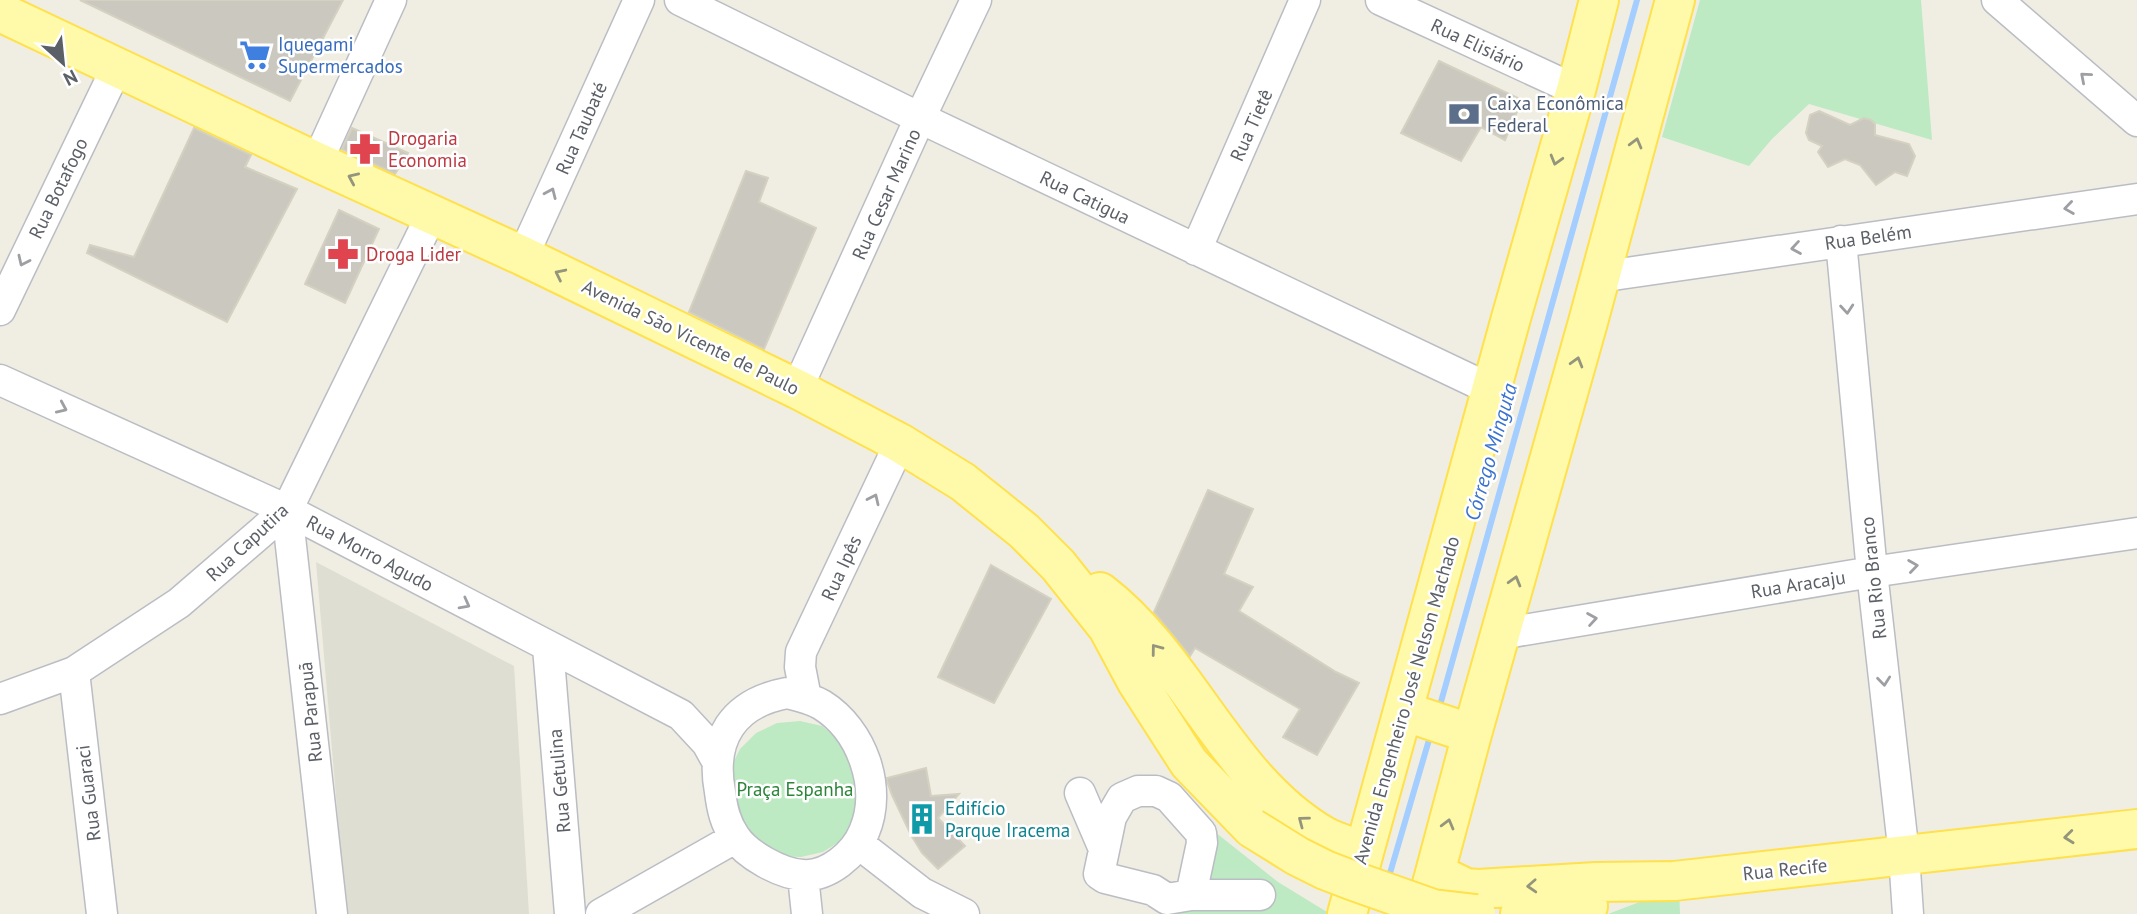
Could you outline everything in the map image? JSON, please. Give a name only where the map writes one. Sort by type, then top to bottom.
[{"type":"main road","name":"Avenida Engenheiro José Nelson Machado","points":[[1424,914],[1435,873],[1436,722],[1492,390],[1599,0]]},
{"type":"main road","name":"Avenida Engenheiro José Nelson Machado","points":[[1347,914],[1364,851],[1436,722],[1500,634],[1675,0]]},
{"type":"main road","name":"Avenida São Vicente de Paulo","points":[[0,12],[523,256],[797,389],[900,443],[963,482],[1024,531],[1058,565],[1108,628],[1137,682],[1189,763],[1252,828],[1318,885],[1347,900],[1388,914]]},
{"type":"main road","points":[[1058,565],[1116,604],[1149,639],[1234,751],[1275,798],[1327,838],[1364,851]]},
{"type":"main road","name":"Avenida São Vicente de Paulo","points":[[1252,828],[1297,856],[1351,880],[1433,909],[1476,914]]},
{"type":"main road","name":"Rua Recife","points":[[1435,873],[1466,887],[1478,889],[1596,882],[1674,881],[2137,829]]},
{"type":"main road","points":[[1520,914],[1609,902],[1674,881]]},
{"type":"street","points":[[317,162],[391,0]]},
{"type":"street","name":"Rua Taubaté","points":[[523,256],[639,0]]},
{"type":"street","name":"Rua Catigua","points":[[681,0],[920,118],[1492,390]]},
{"type":"street","name":"Rua Cesar Marino","points":[[797,389],[976,0]]},
{"type":"street","name":"Rua Tietê","points":[[1196,250],[1305,0]]},
{"type":"street","name":"Rua Elisiário","points":[[1381,0],[1576,90]]},
{"type":"street","points":[[1997,0],[2137,121]]},
{"type":"street","name":"Rua Botafogo","points":[[0,310],[117,67]]},
{"type":"street","name":"Rua Belém","points":[[1599,278],[2137,199]]},
{"type":"street","name":"Rua Caputira","points":[[0,699],[74,672],[179,603],[287,510],[432,214]]},
{"type":"street","name":"Rua Rio Branco","points":[[1841,241],[1872,572],[1909,914]]},
{"type":"street","name":"Rua Morro Agudo","points":[[0,380],[287,510],[681,715],[707,743],[717,761]]},
{"type":"street","name":"Rua Ipês","points":[[806,698],[800,667],[801,652],[900,443]]},
{"type":"street","name":"Rua Parapuã","points":[[287,510],[332,914]]},
{"type":"street","name":"Rua Aracaju","points":[[1500,634],[1872,572],[2137,533]]},
{"type":"street","name":"Rua Getulina","points":[[548,648],[570,914]]},
{"type":"street","points":[[681,715],[699,718],[722,713],[781,675],[801,652]]},
{"type":"street","name":"Rua Guaraci","points":[[74,672],[102,914]]},
{"type":"street","points":[[788,693],[806,698],[823,705],[855,737],[868,772],[870,789],[866,829],[859,844],[836,865],[803,876],[765,862],[750,853],[735,838],[723,816],[717,761],[722,739],[731,722],[747,708],[768,697],[788,693]]},
{"type":"street","points":[[1174,903],[1202,843],[1201,833],[1169,797],[1156,791],[1138,791],[1122,798],[1111,817],[1099,874],[1105,878],[1153,890],[1174,903],[1260,895]]},
{"type":"street","points":[[1080,793],[1104,849]]},
{"type":"street","points":[[601,914],[735,838]]},
{"type":"street","points":[[859,844],[922,893],[964,914]]},
{"type":"street","points":[[803,876],[807,914]]},
{"type":"shaded area","points":[[316,562],[514,666],[529,914],[346,914]]},
{"type":"green space","points":[[1700,0],[1921,0],[1932,140],[1809,104],[1772,139],[1749,166],[1662,137]]},
{"type":"green space","name":"Praça Espanha","points":[[800,721],[822,726],[838,739],[862,787],[856,822],[842,840],[823,852],[801,857],[779,856],[758,847],[735,809],[730,769],[740,749],[756,733],[777,723]]},
{"type":"green space","points":[[1215,832],[1278,882],[1327,912],[1326,914],[1176,914],[1200,887]]},
{"type":"green space","points":[[1679,887],[1680,914],[1608,914]]},
{"type":"building","name":"Iquegami Supermercados","points":[[80,0],[343,0],[290,101]]},
{"type":"building","name":"Caixa Econômica Federal","points":[[1439,61],[1522,100],[1505,140],[1481,127],[1461,161],[1401,133]]},
{"type":"building","points":[[1819,111],[1850,125],[1864,118],[1871,120],[1875,124],[1875,135],[1909,144],[1915,156],[1907,176],[1895,172],[1876,185],[1860,165],[1845,159],[1828,167],[1818,152],[1822,146],[1809,140],[1806,133],[1810,115]]},
{"type":"building","points":[[194,128],[251,155],[245,167],[297,189],[227,322],[87,253],[90,245],[134,257]]},
{"type":"building","name":"Drogaria Economia","points":[[352,128],[408,153],[395,174],[342,149]]},
{"type":"building","points":[[746,171],[768,178],[759,202],[816,228],[764,349],[689,312]]},
{"type":"building","name":"Droga Lider","points":[[339,210],[379,229],[345,303],[305,284]]},
{"type":"building","points":[[1208,490],[1253,509],[1224,574],[1253,587],[1239,611],[1336,672],[1359,683],[1317,755],[1283,737],[1300,709],[1195,648],[1190,656],[1154,612]]},
{"type":"building","points":[[991,565],[1051,599],[994,703],[938,677]]},
{"type":"building","name":"Edifício Parque Iracema","points":[[926,768],[931,796],[959,794],[938,818],[965,846],[938,869],[922,853],[911,835],[887,781],[887,778]]},
{"type":"waterway","name":"Córrego Minguta","points":[[1439,709],[1637,0]]},
{"type":"waterway","name":"Córrego Minguta","points":[[1388,880],[1431,733]]},
{"type":"place","name":"Iquegami Supermercados","points":[[255,55]]},
{"type":"place","name":"Caixa Econômica Federal","points":[[1464,114]]},
{"type":"place","name":"Drogaria Economia","points":[[365,149]]},
{"type":"place","name":"Droga Lider","points":[[343,254]]},
{"type":"place","name":"Edifício Parque Iracema","points":[[922,819]]}]
